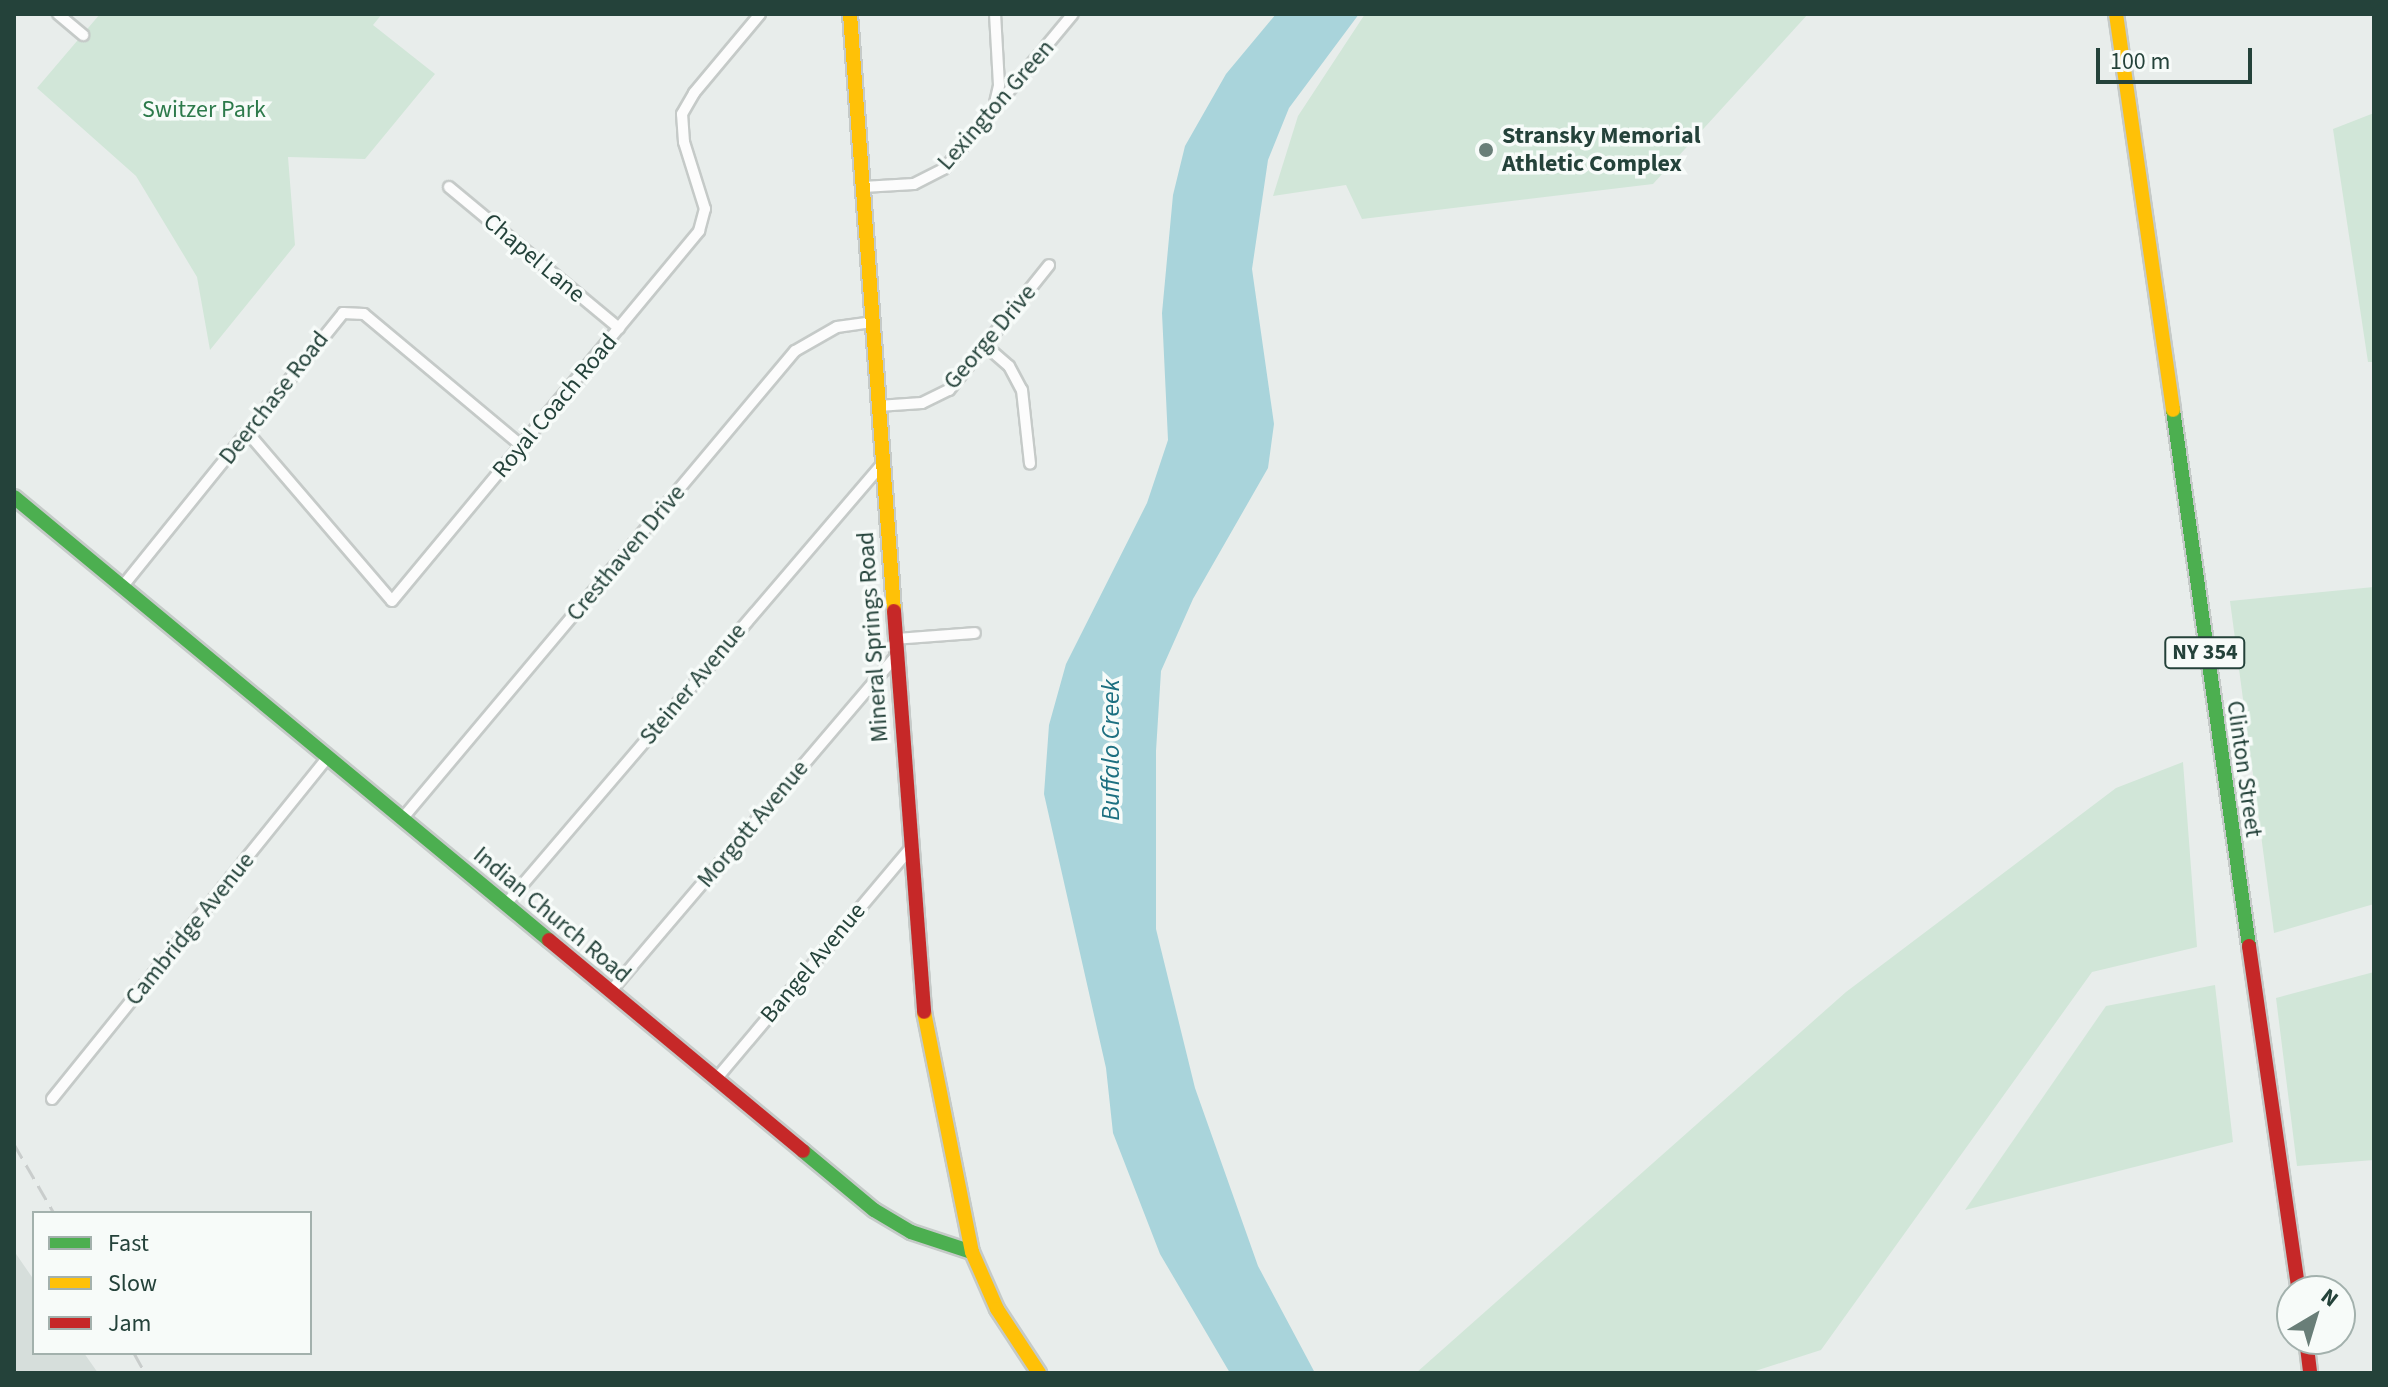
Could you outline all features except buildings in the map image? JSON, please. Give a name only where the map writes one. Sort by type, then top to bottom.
[{"type":"street","points":[[58,14],[83,35]]},
{"type":"street","name":"Royal Coach Road","points":[[248,433],[392,601],[699,231],[705,209],[684,142],[682,114],[694,93],[760,14]]},
{"type":"street","name":"Mineral Springs Road","points":[[850,14],[924,1012],[972,1252]]},
{"type":"street","points":[[991,111],[999,85],[995,14]]},
{"type":"street","name":"Lexington Green","points":[[863,187],[914,184],[935,176],[1073,14]]},
{"type":"street","name":"Clinton Street","points":[[2116,14],[2297,1275]]},
{"type":"street","name":"Chapel Lane","points":[[449,187],[619,328]]},
{"type":"street","name":"George Drive","points":[[878,406],[904,407],[936,398],[960,380],[1049,265]]},
{"type":"street","name":"Deerchase Road","points":[[122,587],[248,433],[337,317],[351,311],[364,314],[522,446]]},
{"type":"street","name":"Cresthaven Drive","points":[[402,819],[795,351],[837,327],[872,322]]},
{"type":"street","points":[[987,347],[1009,366],[1022,390],[1030,464]]},
{"type":"street","name":"Steiner Avenue","points":[[505,905],[883,463]]},
{"type":"street","name":"Indian Church Road","points":[[14,497],[874,1210],[911,1232],[972,1252]]},
{"type":"street","points":[[895,639],[975,633]]},
{"type":"street","name":"Morgott Avenue","points":[[610,992],[896,656]]},
{"type":"street","name":"Cambridge Avenue","points":[[52,1099],[328,757]]},
{"type":"street","name":"Bangel Avenue","points":[[717,1078],[910,849]]},
{"type":"street","points":[[972,1252],[997,1309],[1039,1373]]},
{"type":"shaded area","points":[[14,1251],[32,1277],[32,1355],[85,1355],[98,1373],[14,1373]]},
{"type":"green space","name":"Switzer Park","points":[[100,14],[382,14],[373,25],[435,74],[365,159],[288,157],[295,245],[210,350],[197,277],[136,176],[37,88]]},
{"type":"green space","name":"Stransky Memorial Athletic Complex","points":[[1365,14],[1808,14],[1653,184],[1362,219],[1346,185],[1273,196],[1298,116]]},
{"type":"green space","points":[[2374,113],[2374,362],[2368,362],[2333,129]]},
{"type":"green space","points":[[2374,587],[2374,904],[2274,933],[2230,601]]},
{"type":"green space","points":[[2183,762],[2197,947],[2092,972],[1821,1350],[1749,1373],[1416,1373],[1846,992],[2116,788]]},
{"type":"green space","points":[[2374,972],[2374,1160],[2297,1166],[2276,998]]},
{"type":"green space","points":[[2215,985],[2233,1142],[1965,1210],[2106,1006]]},
{"type":"water","name":"Buffalo Creek","points":[[1276,14],[1359,14],[1289,108],[1268,160],[1252,269],[1274,424],[1268,468],[1193,599],[1161,671],[1156,751],[1156,929],[1195,1088],[1258,1266],[1315,1373],[1230,1373],[1160,1254],[1113,1133],[1106,1068],[1044,794],[1049,725],[1066,664],[1147,503],[1168,440],[1162,313],[1173,195],[1185,146],[1226,74]]},
{"type":"railway","points":[[14,1144],[53,1211]]},
{"type":"railway","points":[[135,1355],[145,1373]]},
{"type":"traffic: fast","points":[[2173,410],[2249,946]]},
{"type":"traffic: fast","points":[[14,497],[549,940]]},
{"type":"traffic: fast","points":[[803,1151],[874,1210],[911,1232],[972,1252]]},
{"type":"traffic: slow","points":[[850,14],[894,611]]},
{"type":"traffic: slow","points":[[2116,14],[2173,410]]},
{"type":"traffic: slow","points":[[924,1012],[972,1252],[997,1309],[1039,1373]]},
{"type":"traffic: jam","points":[[894,611],[924,1012]]},
{"type":"traffic: jam","points":[[549,940],[803,1151]]},
{"type":"traffic: jam","points":[[2249,946],[2297,1275]]},
{"type":"traffic: jam","points":[[2308,1355],[2310,1373]]},
{"type":"place","name":"Stransky Memorial Athletic Complex","points":[[1486,150]]}]
